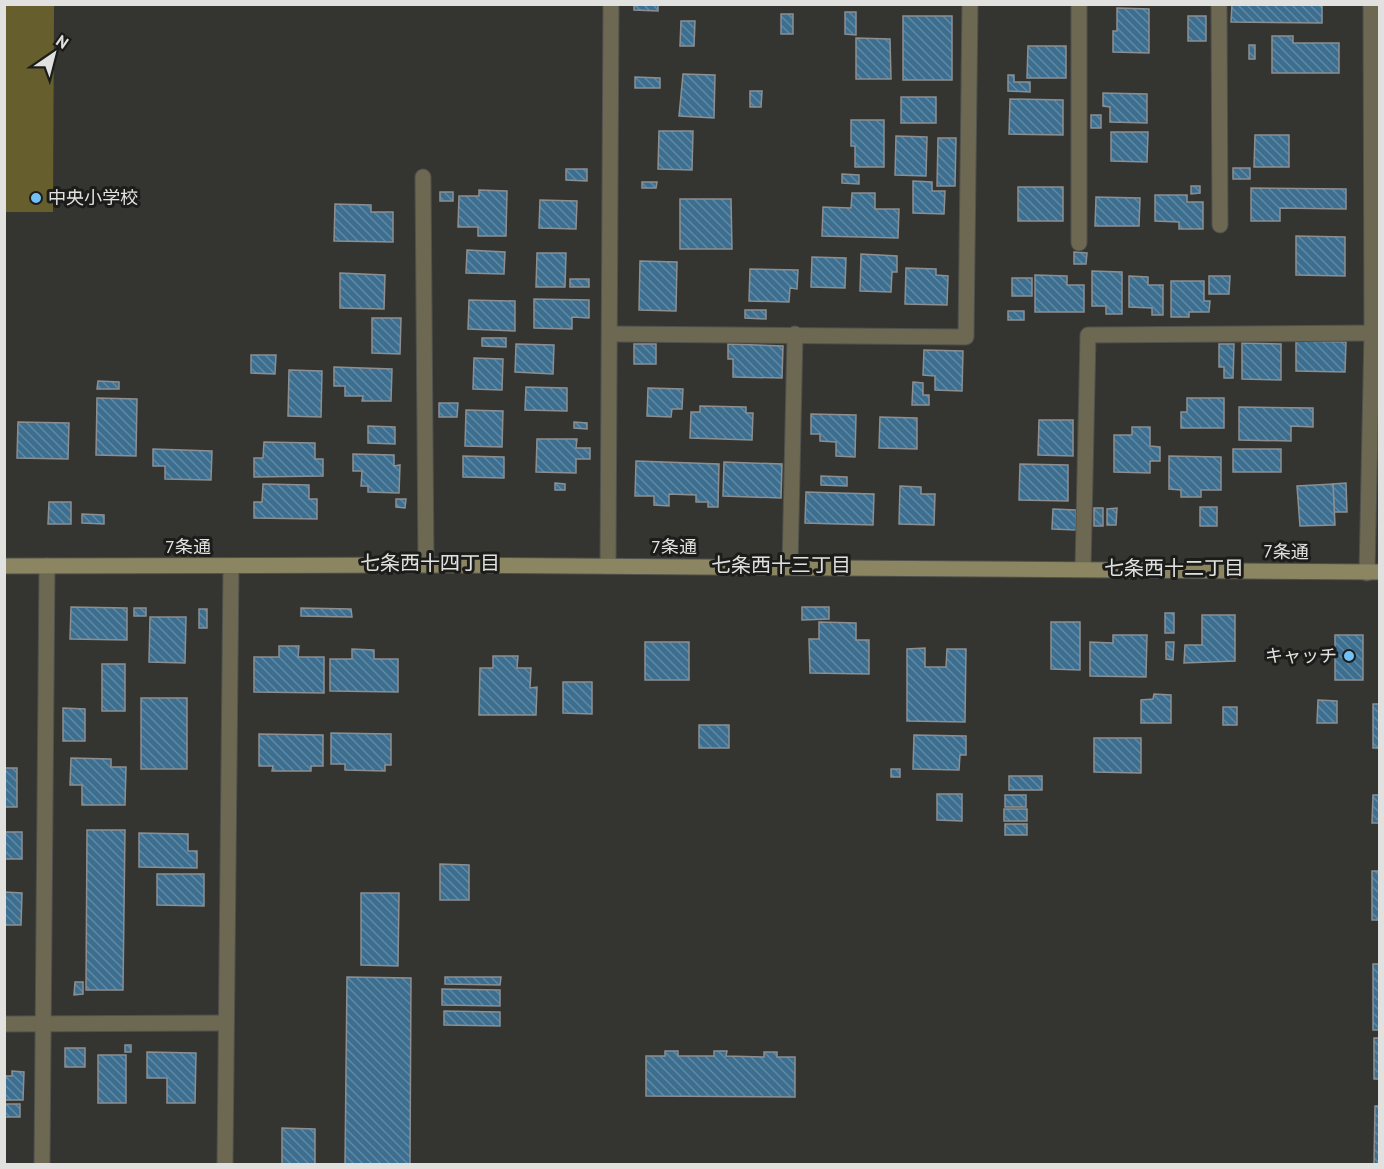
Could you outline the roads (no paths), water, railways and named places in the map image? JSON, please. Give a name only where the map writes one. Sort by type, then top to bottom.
[{"type":"street","points":[[608,566],[611,4]]},
{"type":"street","points":[[610,334],[966,337],[970,4]]},
{"type":"street","points":[[1079,4],[1079,243]]},
{"type":"street","points":[[1219,4],[1220,225]]},
{"type":"street","points":[[1371,4],[1373,572]]},
{"type":"street","points":[[423,177],[426,566]]},
{"type":"street","points":[[1083,569],[1088,335],[1372,333]]},
{"type":"street","points":[[790,567],[795,334]]},
{"type":"street","name":"7条通","points":[[4,566],[608,566],[1373,572]]},
{"type":"street","points":[[42,1164],[41,1024],[47,566]]},
{"type":"street","points":[[225,1164],[231,567]]},
{"type":"street","points":[[4,1024],[225,1023]]},
{"type":"place","name":"中央小学校","points":[[36,198]]},
{"type":"place","name":"キャッチ","points":[[1349,656]]},
{"type":"district","name":"七条西十四丁目","points":[[430,563]]},
{"type":"district","name":"七条西十三丁目","points":[[781,565]]},
{"type":"district","name":"七条西十二丁目","points":[[1174,568]]}]
